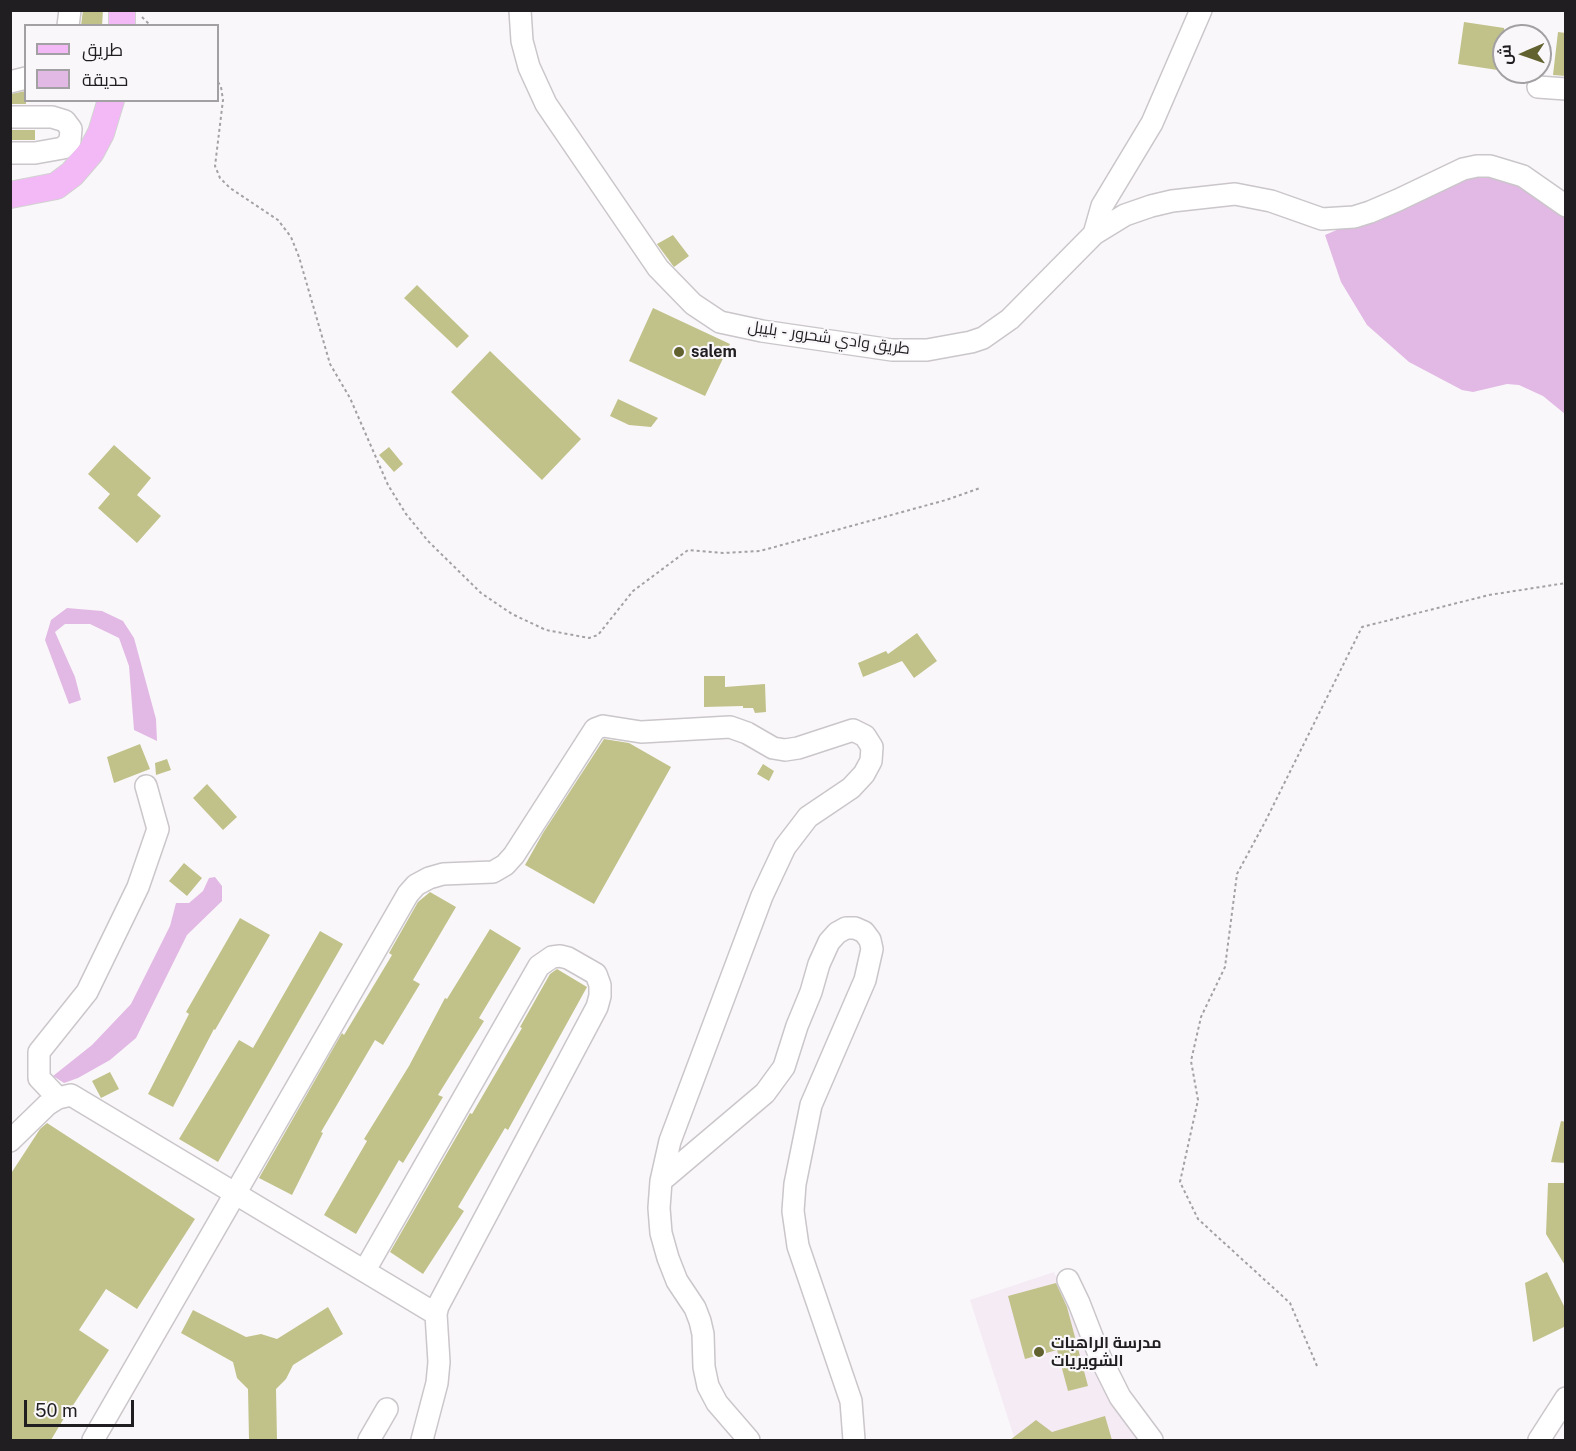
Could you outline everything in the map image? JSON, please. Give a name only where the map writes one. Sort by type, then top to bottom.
[{"type":"main road","points":[[10,195],[56,186],[72,174],[91,152],[110,102]]},
{"type":"street","name":"طريق وادي شحرور - بليبل","points":[[520,10],[522,41],[529,66],[546,104],[658,268],[693,304],[720,322],[772,333],[892,350],[927,350],[971,342],[983,338],[1010,319],[1094,234],[1125,215],[1151,206],[1199,197],[1235,194],[1271,201],[1322,219],[1353,217],[1398,200],[1463,169],[1490,166],[1523,176],[1566,206]]},
{"type":"street","points":[[1094,234],[1102,206],[1152,123],[1201,10]]},
{"type":"street","points":[[1538,87],[1566,89]]},
{"type":"street","points":[[10,117],[52,117],[65,121],[71,129],[70,141],[63,148],[35,153],[10,153]]},
{"type":"street","points":[[93,1440],[408,894],[416,885],[443,874],[493,872],[505,865],[514,855],[595,729],[603,726],[640,732],[730,727],[747,733],[773,748],[785,750],[853,730],[865,736],[872,747],[871,761],[864,774],[851,788],[808,817],[785,847],[762,896],[670,1141],[661,1181],[659,1208],[661,1233],[677,1281],[695,1308],[700,1321],[708,1386],[717,1403],[749,1440]]},
{"type":"street","points":[[58,1098],[39,1078],[39,1052],[87,992],[138,887],[158,829],[146,786]]},
{"type":"street","points":[[661,1181],[765,1093],[784,1067],[819,964],[829,942],[837,933],[846,928],[855,928],[864,932],[870,940],[872,949],[865,980],[811,1105],[795,1184],[793,1211],[798,1246],[851,1401],[854,1440]]},
{"type":"street","points":[[365,1270],[539,966],[552,957],[560,956],[596,974],[600,985],[597,1007],[438,1306],[436,1314],[439,1362],[437,1383],[422,1440]]},
{"type":"street","points":[[10,1141],[48,1105],[58,1098],[71,1095],[436,1314]]},
{"type":"street","points":[[1068,1280],[1100,1357],[1120,1397],[1152,1440]]},
{"type":"street","points":[[1539,1440],[1566,1398]]},
{"type":"street","points":[[369,1440],[387,1409]]},
{"type":"path","points":[[219,84],[223,100],[215,166],[220,178],[230,188],[278,220],[291,237],[330,364],[350,398],[388,485],[406,514],[428,541],[481,593],[512,614],[546,630],[589,638],[598,635],[633,591],[688,550],[723,553],[760,550],[913,509],[980,488]]},
{"type":"path","points":[[1317,1366],[1290,1303],[1198,1219],[1180,1182],[1198,1100],[1191,1061],[1201,1017],[1225,967],[1237,874],[1362,627],[1489,594],[1566,583]]},
{"type":"shaded area","name":"مدرسة الراهبات الشويريات","points":[[1054,1272],[1117,1404],[1144,1440],[1016,1440],[1014,1437],[970,1300]]},
{"type":"green space","points":[[1478,169],[1565,204],[1565,414],[1543,396],[1519,385],[1507,384],[1473,392],[1462,390],[1409,362],[1367,325],[1341,282],[1325,235]]},
{"type":"green space","points":[[67,608],[102,611],[123,621],[134,638],[156,719],[157,741],[134,730],[129,666],[119,638],[90,624],[65,624],[55,632],[75,677],[81,700],[69,704],[45,640],[51,620]]},
{"type":"green space","points":[[215,877],[222,886],[222,901],[187,935],[136,1038],[110,1060],[78,1078],[64,1083],[53,1076],[92,1045],[131,1004],[170,926],[176,903],[189,903],[203,891],[209,878]]},
{"type":"building","points":[[83,10],[103,10],[102,24],[81,24]]},
{"type":"building","points":[[1464,22],[1492,26],[1492,69],[1458,64]]},
{"type":"building","points":[[1558,32],[1566,33],[1566,76],[1553,75]]},
{"type":"building","points":[[24,91],[26,104],[10,104],[10,94]]},
{"type":"building","points":[[10,130],[35,130],[35,140],[10,140]]},
{"type":"building","points":[[673,235],[689,256],[674,267],[657,244]]},
{"type":"building","points":[[417,285],[469,336],[457,348],[404,298]]},
{"type":"building","name":"salem","points":[[653,308],[730,344],[705,396],[629,361]]},
{"type":"building","points":[[490,351],[581,439],[542,480],[451,392]]},
{"type":"building","points":[[618,399],[658,418],[651,427],[629,425],[610,416]]},
{"type":"building","points":[[114,445],[151,478],[137,495],[161,516],[137,543],[98,508],[110,494],[88,474]]},
{"type":"building","points":[[389,447],[403,464],[394,472],[379,455]]},
{"type":"building","points":[[917,633],[937,661],[914,678],[902,661],[863,677],[858,663],[886,651],[888,654]]},
{"type":"building","points":[[704,676],[725,676],[725,687],[765,684],[766,712],[755,713],[753,708],[743,708],[743,706],[704,707]]},
{"type":"building","points":[[604,739],[629,743],[671,767],[594,904],[525,865]]},
{"type":"building","points":[[140,744],[150,769],[114,783],[107,757]]},
{"type":"building","points":[[167,759],[171,770],[156,775],[155,763]]},
{"type":"building","points":[[763,764],[774,771],[769,781],[757,774]]},
{"type":"building","points":[[207,784],[237,817],[223,830],[193,798]]},
{"type":"building","points":[[184,863],[202,878],[187,896],[169,881]]},
{"type":"building","points":[[430,892],[456,907],[413,980],[420,984],[383,1045],[375,1040],[321,1132],[323,1133],[292,1195],[259,1178],[342,1033],[344,1035],[392,955],[389,953],[418,902]]},
{"type":"building","points":[[240,918],[270,935],[214,1029],[173,1107],[148,1094],[189,1014],[186,1012]]},
{"type":"building","points":[[490,929],[521,948],[479,1018],[484,1021],[438,1095],[443,1097],[403,1163],[399,1160],[356,1234],[324,1215],[367,1141],[364,1139],[409,1066],[445,998],[447,999]]},
{"type":"building","points":[[320,931],[343,944],[218,1162],[179,1139],[239,1040],[253,1048]]},
{"type":"building","points":[[557,969],[587,987],[508,1130],[505,1128],[458,1207],[464,1211],[423,1274],[390,1252],[522,1028],[520,1027],[550,974]]},
{"type":"building","points":[[110,1072],[119,1089],[101,1098],[92,1081]]},
{"type":"building","points":[[1561,1121],[1566,1122],[1566,1163],[1551,1162]]},
{"type":"building","points":[[47,1123],[195,1219],[137,1309],[106,1289],[79,1330],[109,1350],[51,1440],[10,1440],[10,1175],[40,1129]]},
{"type":"building","points":[[1548,1183],[1566,1183],[1566,1267],[1546,1234]]},
{"type":"building","points":[[1547,1272],[1566,1310],[1566,1326],[1533,1342],[1525,1283]]},
{"type":"building","points":[[1056,1283],[1067,1307],[1088,1386],[1068,1391],[1057,1350],[1025,1359],[1008,1296]]},
{"type":"building","points":[[328,1307],[343,1334],[293,1365],[286,1379],[276,1389],[277,1440],[249,1440],[248,1389],[237,1378],[233,1362],[181,1333],[193,1310],[246,1337],[261,1334],[277,1339]]},
{"type":"building","points":[[1105,1416],[1112,1440],[1010,1440],[1036,1420],[1052,1432]]},
{"type":"place","name":"salem","points":[[679,352]]},
{"type":"place","name":"مدرسة الراهبات الشويريات","points":[[1039,1352]]}]
